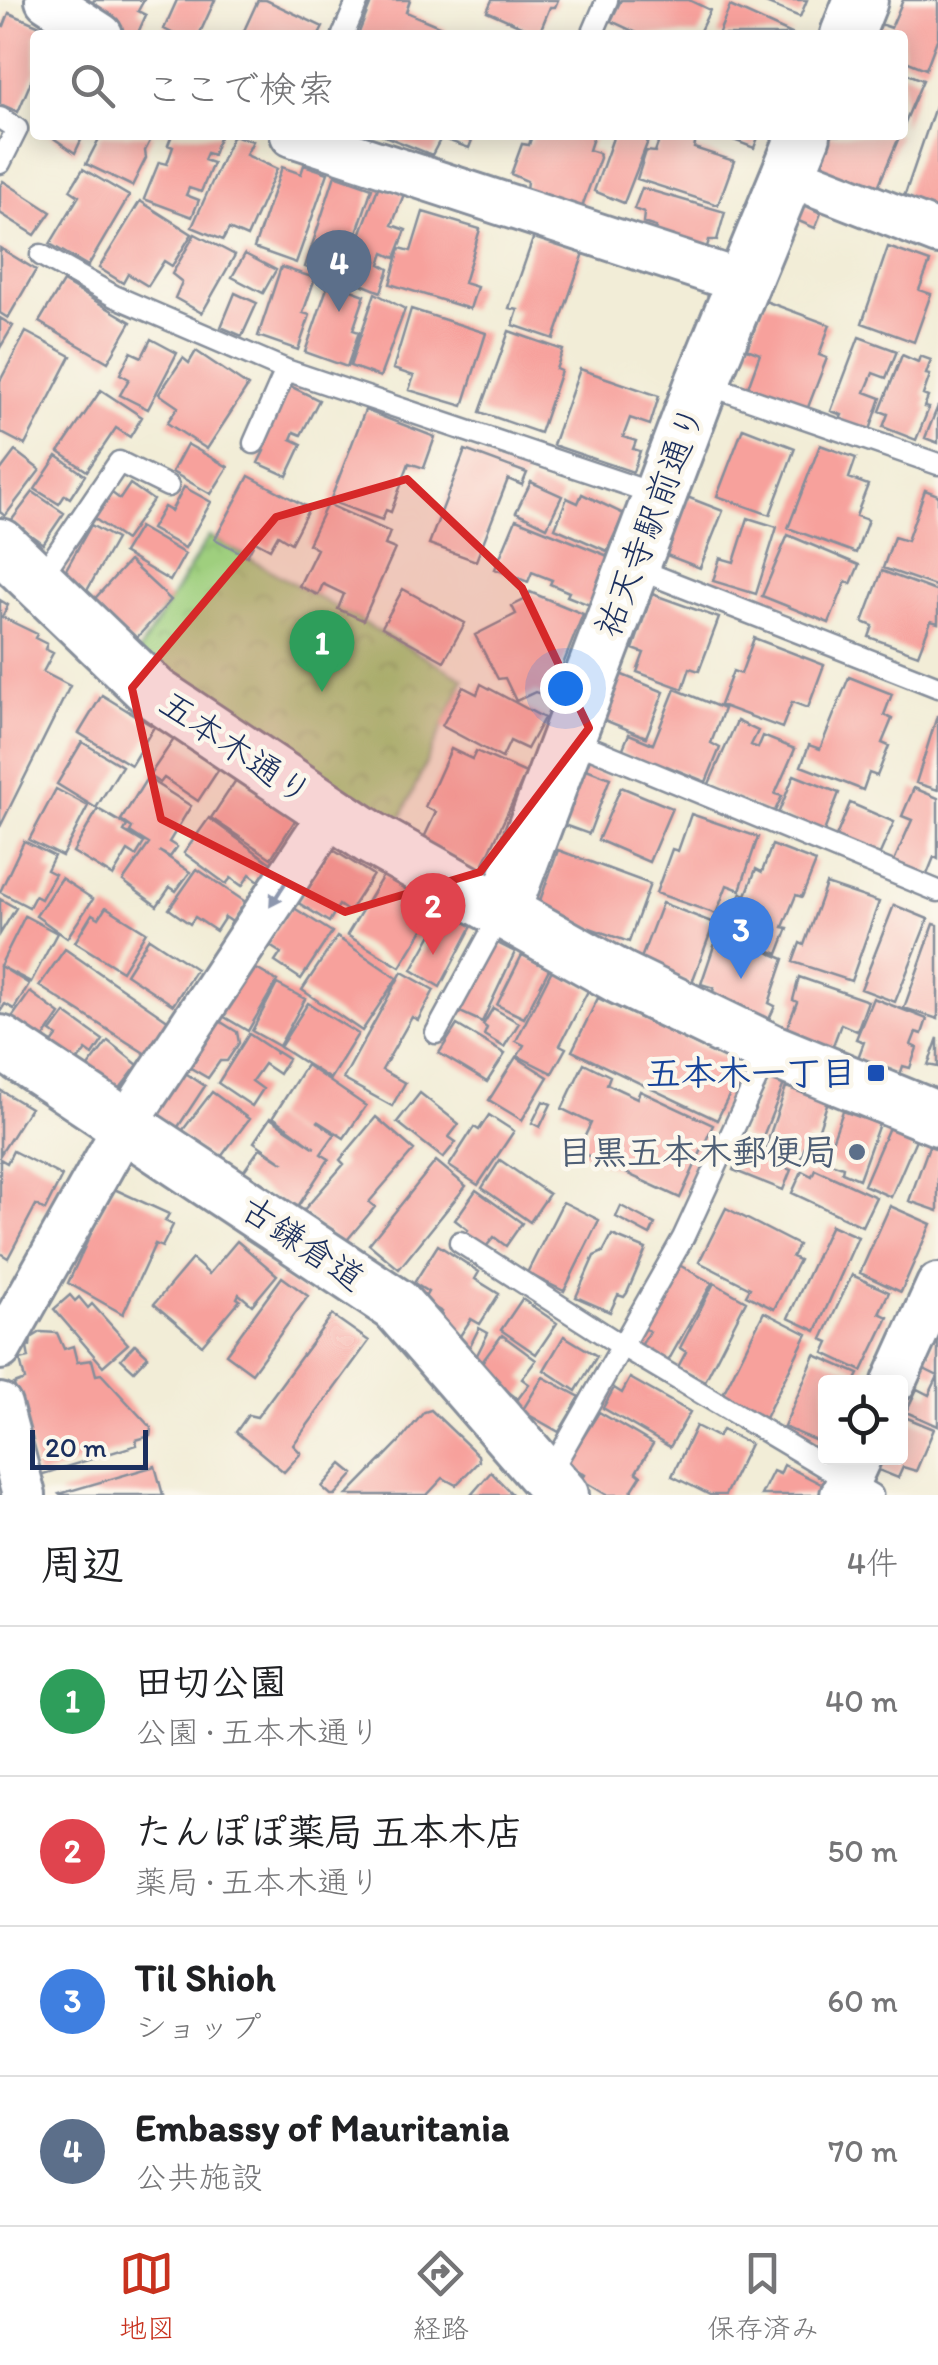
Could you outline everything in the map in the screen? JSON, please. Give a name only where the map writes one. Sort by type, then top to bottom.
[{"type":"street","points":[[48,0],[93,30]]},
{"type":"street","points":[[848,30],[862,0]]},
{"type":"street","points":[[309,140],[742,282]]},
{"type":"street","points":[[796,154],[938,233]]},
{"type":"street","name":"祐天寺駅前通り","points":[[503,910],[702,383],[796,154]]},
{"type":"street","name":"五本木通り","points":[[0,544],[154,693],[331,813],[621,978],[770,1050],[938,1119]]},
{"type":"street","points":[[0,1348],[126,1124],[331,813]]},
{"type":"street","name":"古鎌倉道","points":[[0,1042],[396,1305],[552,1489]]},
{"type":"street","points":[[898,1375],[935,1301]]},
{"type":"street","points":[[0,1405],[24,1495]]},
{"type":"lane","points":[[346,30],[358,0]]},
{"type":"lane","points":[[594,30],[608,0]]},
{"type":"lane","points":[[0,118],[17,129],[0,163]]},
{"type":"lane","points":[[41,254],[114,296],[286,370],[659,496]]},
{"type":"lane","points":[[254,443],[286,370]]},
{"type":"lane","points":[[702,383],[938,464]]},
{"type":"lane","points":[[38,582],[119,462],[168,486]]},
{"type":"lane","points":[[633,567],[938,687]]},
{"type":"lane","points":[[568,738],[938,891]]},
{"type":"lane","points":[[436,1034],[503,910]]},
{"type":"lane","points":[[552,1489],[622,1346],[683,1238],[770,1050]]},
{"type":"lane","points":[[460,1242],[622,1346],[856,1482]]},
{"type":"highlighted area","points":[[407,479],[522,588],[589,728],[480,872],[345,912],[161,819],[132,688],[276,517]]},
{"type":"green space","points":[[209,536],[464,679],[396,829],[138,653]]},
{"type":"building","points":[[94,0],[144,0],[138,11],[146,15],[139,30],[106,30],[113,17],[91,6]]},
{"type":"building","points":[[177,0],[215,0],[201,30],[164,29]]},
{"type":"building","points":[[258,0],[266,0],[323,27],[322,30],[244,30]]},
{"type":"building","points":[[372,0],[410,0],[406,12],[446,29],[446,30],[360,30]]},
{"type":"building","points":[[492,0],[558,0],[555,7],[550,7],[541,30],[530,30],[487,11]]},
{"type":"building","points":[[621,0],[689,0],[710,10],[700,30],[630,30],[611,21]]},
{"type":"building","points":[[758,0],[807,0],[800,17]]},
{"type":"building","points":[[903,0],[938,0],[938,37],[926,69],[908,62],[908,30],[877,30],[880,24],[891,28]]},
{"type":"building","points":[[730,6],[783,30],[720,30]]},
{"type":"building","points":[[9,13],[50,30],[30,30],[30,84],[18,112],[0,104],[0,25],[4,26]]},
{"type":"building","points":[[908,74],[923,80],[908,115]]},
{"type":"building","points":[[937,101],[938,210],[936,215],[902,203]]},
{"type":"building","points":[[56,140],[81,140],[75,153]]},
{"type":"building","points":[[98,140],[150,140],[132,186],[86,164]]},
{"type":"building","points":[[170,140],[218,140],[213,155],[207,153],[204,160],[213,163],[201,192],[189,188],[186,195],[199,200],[192,217],[144,199],[159,162],[167,164],[173,147],[168,145]]},
{"type":"building","points":[[231,140],[253,141],[246,155],[277,169],[247,237],[229,229],[223,240],[192,227]]},
{"type":"building","points":[[394,140],[440,140],[432,155]]},
{"type":"building","points":[[447,140],[472,140],[469,148]]},
{"type":"building","points":[[530,140],[592,140],[589,150],[599,153],[600,158],[579,215],[525,198],[527,181],[511,174],[522,144],[529,145]]},
{"type":"building","points":[[612,140],[648,140],[624,203],[594,191]]},
{"type":"building","points":[[659,140],[696,140],[694,148],[734,161],[718,205],[637,179],[646,151],[655,152]]},
{"type":"building","points":[[734,140],[757,140],[754,148]]},
{"type":"building","points":[[822,140],[898,140],[874,196],[810,170]]},
{"type":"building","points":[[304,165],[328,173],[296,263],[254,248],[282,167],[301,174]]},
{"type":"building","points":[[83,169],[129,196],[88,266],[50,244],[79,196],[70,190]]},
{"type":"building","points":[[335,175],[372,188],[355,238],[348,235],[335,277],[305,267]]},
{"type":"building","points":[[3,181],[51,212],[35,235],[0,213]]},
{"type":"building","points":[[379,185],[404,194],[392,225],[406,230],[395,258],[384,253],[380,264],[389,269],[381,292],[344,277]]},
{"type":"building","points":[[642,188],[725,212],[717,240],[709,240],[704,257],[653,243],[656,227],[643,223],[644,213],[634,209]]},
{"type":"building","points":[[140,201],[192,234],[172,266],[164,261],[148,286],[128,274],[123,283],[99,268]]},
{"type":"building","points":[[800,203],[821,213],[815,228],[794,219]]},
{"type":"building","points":[[423,212],[480,229],[464,283],[477,287],[470,309],[390,284],[400,248],[411,251]]},
{"type":"building","points":[[195,234],[235,255],[202,313],[175,298],[182,282],[172,274]]},
{"type":"building","points":[[534,236],[584,253],[554,339],[513,325],[518,310],[509,308]]},
{"type":"building","points":[[888,247],[930,262],[919,290],[931,294],[914,342],[862,323]]},
{"type":"building","points":[[0,248],[36,270],[8,318],[0,313]]},
{"type":"building","points":[[245,254],[276,270],[263,293],[232,277]]},
{"type":"building","points":[[281,267],[315,278],[303,313],[310,315],[298,350],[258,336]]},
{"type":"building","points":[[63,282],[131,322],[108,362],[39,322]]},
{"type":"building","points":[[329,282],[365,295],[353,330],[359,332],[347,367],[305,352]]},
{"type":"building","points":[[235,293],[257,303],[242,336],[221,327]]},
{"type":"building","points":[[375,293],[405,309],[380,377],[350,366]]},
{"type":"building","points":[[765,301],[830,325],[819,355],[827,358],[807,410],[748,387],[760,354],[747,349]]},
{"type":"building","points":[[411,309],[486,333],[463,406],[409,390],[414,376],[393,369]]},
{"type":"building","points":[[0,318],[13,326],[0,348]]},
{"type":"building","points":[[509,331],[563,350],[556,369],[561,371],[540,433],[480,412]]},
{"type":"building","points":[[26,332],[71,356],[25,445],[0,432],[0,381]]},
{"type":"building","points":[[859,337],[897,351],[886,378],[873,373],[865,392],[881,398],[869,433],[839,422],[842,415],[831,411]]},
{"type":"building","points":[[151,339],[177,353],[148,409],[120,395],[129,379],[120,374],[131,352],[142,357]]},
{"type":"building","points":[[196,351],[248,386],[207,449],[167,423],[178,407],[159,394],[183,358],[189,363]]},
{"type":"building","points":[[902,355],[918,362],[920,356],[931,360],[923,395],[928,397],[924,407],[929,408],[916,440],[883,427],[888,414],[880,411]]},
{"type":"building","points":[[580,369],[659,396],[650,425],[630,418],[623,437],[636,441],[633,449],[640,451],[633,472],[553,445]]},
{"type":"building","points":[[290,386],[319,400],[301,435],[294,432],[291,439],[302,444],[287,476],[258,463],[264,451],[256,447]]},
{"type":"building","points":[[101,390],[142,417],[130,437],[116,428],[87,471],[59,452]]},
{"type":"building","points":[[938,406],[938,443],[925,438]]},
{"type":"building","points":[[365,410],[435,437],[424,468],[409,463],[391,512],[386,510],[382,520],[330,501]]},
{"type":"building","points":[[743,428],[795,448],[770,515],[717,496]]},
{"type":"building","points":[[187,444],[228,467],[211,494],[172,472]]},
{"type":"building","points":[[820,445],[856,458],[849,478],[868,485],[856,516],[868,520],[856,553],[788,528]]},
{"type":"building","points":[[465,450],[527,473],[522,485],[508,479],[476,561],[429,544]]},
{"type":"building","points":[[15,451],[40,470],[5,516],[0,512],[0,471]]},
{"type":"building","points":[[57,456],[85,475],[70,498],[65,495],[59,504],[35,489]]},
{"type":"building","points":[[249,476],[309,508],[291,543],[278,535],[270,549],[255,541],[247,556],[215,539]]},
{"type":"building","points":[[531,482],[562,496],[547,527],[516,512]]},
{"type":"building","points":[[130,484],[153,500],[125,540],[95,519],[112,493],[120,499]]},
{"type":"building","points":[[184,487],[211,502],[185,548],[151,529],[164,507],[171,511]]},
{"type":"building","points":[[925,490],[938,495],[938,587],[883,568],[894,537],[907,541]]},
{"type":"building","points":[[33,492],[64,513],[43,544],[11,521]]},
{"type":"building","points":[[582,494],[624,514],[607,551],[555,528],[567,498],[578,503]]},
{"type":"building","points":[[687,497],[723,511],[700,568],[664,554]]},
{"type":"building","points":[[327,504],[390,532],[385,545],[395,549],[363,620],[338,609],[344,594],[323,584],[318,595],[299,586],[317,549],[308,544]]},
{"type":"building","points":[[748,518],[777,527],[756,594],[713,581],[720,558],[734,562]]},
{"type":"building","points":[[516,519],[613,558],[592,606],[567,596],[569,592],[550,584],[552,580],[532,572],[528,582],[495,569]]},
{"type":"building","points":[[91,525],[116,539],[85,594],[60,580]]},
{"type":"building","points":[[139,527],[185,554],[170,581],[123,553]]},
{"type":"building","points":[[788,535],[859,565],[851,584],[846,581],[829,623],[762,596]]},
{"type":"building","points":[[129,561],[171,600],[131,644],[89,605]]},
{"type":"building","points":[[882,571],[938,592],[938,623],[931,621],[918,655],[869,637],[873,626],[863,622]]},
{"type":"building","points":[[403,589],[465,623],[444,661],[382,627]]},
{"type":"building","points":[[530,592],[583,614],[550,697],[535,692],[516,701],[505,678],[498,679],[475,635],[516,614],[512,606],[526,599]]},
{"type":"building","points":[[652,594],[719,618],[699,671],[690,668],[683,689],[637,672],[644,653],[633,649]]},
{"type":"building","points":[[0,600],[8,605],[2,617],[37,634],[35,638],[47,644],[45,649],[53,653],[43,672],[70,686],[0,827]]},
{"type":"building","points":[[754,638],[824,665],[808,708],[792,702],[782,728],[720,705],[733,671],[741,674]]},
{"type":"building","points":[[620,674],[664,692],[646,737],[602,719]]},
{"type":"building","points":[[849,677],[892,694],[884,715],[892,719],[882,743],[889,746],[877,776],[869,773],[863,790],[801,766],[809,745],[820,749]]},
{"type":"building","points":[[481,684],[544,718],[527,749],[510,741],[502,758],[442,726],[463,687],[477,694]]},
{"type":"building","points":[[675,689],[724,709],[711,743],[720,748],[706,782],[667,766],[664,771],[621,753],[629,734],[653,744]]},
{"type":"building","points":[[102,695],[154,727],[131,765],[79,733]]},
{"type":"building","points":[[938,716],[938,790],[916,783]]},
{"type":"building","points":[[737,721],[758,731],[751,745],[758,748],[763,736],[795,749],[775,794],[782,796],[773,815],[708,786]]},
{"type":"building","points":[[174,739],[219,769],[198,801],[164,778],[160,783],[149,776]]},
{"type":"building","points":[[82,742],[122,766],[96,808],[57,784]]},
{"type":"building","points":[[451,749],[472,759],[476,751],[526,773],[481,870],[422,842],[436,812],[425,807]]},
{"type":"building","points":[[581,767],[610,778],[589,834],[561,824]]},
{"type":"building","points":[[794,775],[839,793],[823,834],[778,814]]},
{"type":"building","points":[[147,778],[191,806],[169,842],[177,847],[170,857],[159,851],[190,872],[176,891],[170,887],[157,906],[123,881],[149,844],[130,832],[132,828],[121,820]]},
{"type":"building","points":[[236,780],[296,819],[271,858],[211,818]]},
{"type":"building","points":[[621,787],[672,808],[649,862],[598,840]]},
{"type":"building","points":[[914,788],[938,798],[938,859],[934,857],[926,877],[893,863],[912,820],[902,816]]},
{"type":"building","points":[[56,789],[88,806],[62,856],[29,840]]},
{"type":"building","points":[[850,803],[894,822],[878,858],[835,839]]},
{"type":"building","points":[[98,809],[127,826],[124,831],[144,843],[136,856],[128,851],[113,876],[73,852]]},
{"type":"building","points":[[691,814],[758,837],[740,890],[727,885],[716,914],[656,893],[672,849],[678,851]]},
{"type":"building","points":[[209,818],[271,863],[259,881],[250,874],[242,886],[231,878],[226,884],[184,853]]},
{"type":"building","points":[[24,841],[54,856],[47,870],[55,874],[41,899],[35,896],[29,907],[0,892]]},
{"type":"building","points":[[772,845],[816,862],[802,897],[796,895],[783,927],[788,928],[778,954],[732,937],[784,959],[769,1003],[775,1006],[769,1019],[711,997],[714,988],[701,984],[719,931],[725,934],[741,893],[746,895],[756,869],[762,872]]},
{"type":"building","points":[[330,848],[373,875],[349,912],[339,905],[329,922],[297,902]]},
{"type":"building","points":[[558,850],[650,884],[629,942],[537,909]]},
{"type":"building","points":[[197,869],[247,903],[234,923],[225,917],[216,931],[195,917],[190,924],[169,909]]},
{"type":"building","points":[[384,874],[437,907],[400,967],[347,935]]},
{"type":"building","points":[[61,878],[93,899],[67,938],[36,916]]},
{"type":"building","points":[[826,884],[879,902],[851,981],[793,962],[800,943],[804,945]]},
{"type":"building","points":[[0,899],[16,908],[0,934]]},
{"type":"building","points":[[662,903],[714,923],[691,985],[640,961]]},
{"type":"building","points":[[894,905],[928,919],[895,1002],[861,989]]},
{"type":"building","points":[[291,906],[332,932],[301,979],[275,962],[281,953],[267,944]]},
{"type":"building","points":[[106,907],[146,932],[122,971],[75,942],[92,914],[99,918]]},
{"type":"building","points":[[445,911],[473,924],[440,987],[412,970]]},
{"type":"building","points":[[25,916],[57,933],[31,982],[0,966]]},
{"type":"building","points":[[934,924],[938,925],[938,1019],[904,1008]]},
{"type":"building","points":[[337,937],[397,978],[362,1031],[302,990]]},
{"type":"building","points":[[149,938],[196,969],[173,1005],[126,974]]},
{"type":"building","points":[[493,941],[515,952],[482,1022],[460,1012]]},
{"type":"building","points":[[65,949],[169,1021],[146,1054],[39,986]]},
{"type":"building","points":[[522,955],[549,969],[524,1018],[497,1005]]},
{"type":"building","points":[[246,963],[277,981],[248,1031],[216,1012]]},
{"type":"building","points":[[0,966],[29,984],[14,1009],[5,1004],[0,1012]]},
{"type":"building","points":[[552,970],[589,989],[560,1045],[566,1048],[552,1073],[518,1056],[524,1045],[516,1041]]},
{"type":"building","points":[[402,972],[434,990],[418,1020],[412,1017],[382,1070],[405,1083],[392,1106],[343,1079]]},
{"type":"building","points":[[799,977],[868,1001],[857,1031],[841,1024],[831,1051],[785,1033],[797,1002],[793,1000]]},
{"type":"building","points":[[277,984],[305,999],[279,1046],[252,1031]]},
{"type":"building","points":[[30,992],[60,1014],[39,1045],[8,1023]]},
{"type":"building","points":[[598,998],[743,1067],[717,1120],[572,1051]]},
{"type":"building","points":[[873,998],[927,1019],[922,1034],[916,1032],[911,1045],[917,1048],[910,1068],[903,1066],[900,1075],[858,1058],[864,1042],[856,1039]]},
{"type":"building","points":[[308,1003],[358,1034],[330,1079],[280,1047]]},
{"type":"building","points":[[493,1008],[519,1023],[504,1047],[484,1035],[487,1028],[483,1025]]},
{"type":"building","points":[[65,1013],[103,1040],[93,1055],[86,1050],[72,1068],[47,1050],[57,1036],[51,1032]]},
{"type":"building","points":[[213,1017],[237,1032],[239,1043],[208,1078],[184,1064]]},
{"type":"building","points":[[457,1025],[505,1054],[487,1082],[439,1053]]},
{"type":"building","points":[[249,1034],[288,1059],[279,1074],[264,1064],[252,1081],[263,1089],[252,1106],[218,1083]]},
{"type":"building","points":[[938,1038],[938,1067],[928,1065]]},
{"type":"building","points":[[108,1041],[138,1065],[114,1096],[84,1072]]},
{"type":"building","points":[[516,1057],[548,1077],[522,1120],[489,1100]]},
{"type":"building","points":[[584,1063],[610,1076],[607,1084],[637,1098],[640,1091],[713,1125],[680,1198],[578,1151],[591,1123],[562,1109]]},
{"type":"building","points":[[306,1065],[366,1106],[344,1138],[317,1121],[335,1134],[321,1154],[329,1159],[295,1211],[241,1175],[260,1148],[284,1163],[254,1142],[270,1118],[315,1148],[273,1117]]},
{"type":"building","points":[[175,1066],[205,1086],[174,1133],[147,1108]]},
{"type":"building","points":[[766,1076],[784,1084],[760,1144],[742,1137]]},
{"type":"building","points":[[786,1087],[828,1101],[815,1141],[808,1138],[800,1161],[765,1149]]},
{"type":"building","points":[[0,1090],[30,1108],[0,1155]]},
{"type":"building","points":[[212,1092],[249,1119],[221,1157],[214,1152],[209,1158],[179,1135]]},
{"type":"building","points":[[420,1093],[459,1124],[449,1137],[456,1142],[443,1158],[397,1122]]},
{"type":"building","points":[[543,1101],[551,1104],[540,1127],[532,1123]]},
{"type":"building","points":[[843,1111],[879,1124],[859,1179],[842,1172],[843,1167],[825,1161]]},
{"type":"building","points":[[489,1115],[514,1131],[478,1185],[449,1166],[474,1127],[479,1130]]},
{"type":"building","points":[[376,1117],[414,1150],[369,1202],[375,1207],[342,1246],[302,1212],[344,1164],[340,1160]]},
{"type":"building","points":[[890,1125],[917,1137],[891,1197],[864,1185]]},
{"type":"building","points":[[929,1146],[938,1149],[938,1211],[909,1201]]},
{"type":"building","points":[[741,1150],[791,1170],[783,1190],[733,1170]]},
{"type":"building","points":[[13,1151],[62,1176],[45,1210],[36,1205],[8,1258],[0,1253],[0,1159],[7,1163]]},
{"type":"building","points":[[500,1160],[549,1194],[530,1222],[482,1188]]},
{"type":"building","points":[[436,1161],[466,1186],[399,1269],[369,1244]]},
{"type":"building","points":[[815,1169],[876,1197],[862,1226],[792,1193],[802,1171],[812,1176]]},
{"type":"building","points":[[112,1188],[169,1214],[165,1221],[173,1225],[162,1247],[155,1244],[123,1314],[68,1283]]},
{"type":"building","points":[[476,1190],[522,1223],[506,1246],[494,1237],[485,1248],[465,1234],[468,1230],[455,1220]]},
{"type":"building","points":[[563,1202],[599,1220],[564,1291],[527,1273]]},
{"type":"building","points":[[621,1206],[655,1224],[650,1235],[616,1217]]},
{"type":"building","points":[[890,1206],[931,1224],[901,1292],[860,1273]]},
{"type":"building","points":[[726,1208],[798,1245],[792,1257],[799,1260],[774,1309],[746,1295],[750,1288],[699,1262]]},
{"type":"building","points":[[831,1225],[858,1237],[816,1331],[788,1318]]},
{"type":"building","points":[[612,1235],[646,1249],[627,1293],[624,1297],[618,1295],[610,1312],[576,1297],[594,1256],[603,1252]]},
{"type":"building","points":[[237,1241],[277,1275],[252,1305],[239,1294],[240,1300],[202,1345],[154,1304],[192,1259],[209,1274]]},
{"type":"building","points":[[438,1245],[479,1272],[475,1279],[499,1294],[480,1324],[471,1319],[460,1336],[437,1321],[442,1312],[423,1301],[428,1292],[414,1283]]},
{"type":"building","points":[[679,1265],[712,1283],[667,1363],[640,1348],[649,1331],[643,1328]]},
{"type":"building","points":[[852,1275],[889,1292],[879,1313],[888,1317],[862,1371],[824,1353],[829,1342],[822,1339]]},
{"type":"building","points":[[282,1277],[308,1296],[252,1373],[226,1354]]},
{"type":"building","points":[[714,1283],[746,1301],[705,1381],[678,1367],[686,1352],[680,1348]]},
{"type":"building","points":[[70,1295],[75,1301],[79,1297],[88,1308],[92,1304],[128,1344],[103,1366],[54,1309]]},
{"type":"building","points":[[522,1299],[557,1323],[536,1354],[501,1330]]},
{"type":"building","points":[[764,1312],[807,1334],[765,1418],[722,1396]]},
{"type":"building","points":[[332,1315],[369,1341],[293,1445],[301,1453],[284,1472],[236,1432],[248,1415],[257,1417]]},
{"type":"building","points":[[479,1328],[488,1333],[475,1359],[466,1354]]},
{"type":"building","points":[[41,1332],[57,1333],[64,1349],[73,1346],[77,1362],[92,1360],[96,1375],[101,1374],[151,1428],[150,1436],[136,1440],[137,1445],[37,1476],[14,1384],[25,1380],[20,1360],[29,1358],[31,1338]]},
{"type":"building","points":[[938,1332],[938,1376],[922,1368]]},
{"type":"building","points":[[502,1335],[536,1360],[522,1379],[529,1384],[518,1399],[477,1369]]},
{"type":"building","points":[[564,1336],[597,1356],[576,1391],[544,1370]]},
{"type":"building","points":[[135,1344],[148,1356],[134,1371],[121,1359]]},
{"type":"building","points":[[815,1355],[859,1374],[818,1375],[818,1442],[784,1427]]},
{"type":"building","points":[[938,1376],[938,1426],[908,1413],[917,1389],[929,1395]]},
{"type":"building","points":[[543,1377],[580,1397],[559,1432],[522,1411]]},
{"type":"building","points":[[630,1378],[690,1412],[670,1447],[603,1408],[614,1388],[622,1393]]},
{"type":"building","points":[[431,1410],[478,1455],[479,1461],[456,1485],[443,1478],[427,1495],[347,1495],[424,1412]]},
{"type":"building","points":[[599,1412],[653,1444],[636,1472],[641,1476],[629,1495],[607,1495],[582,1480],[585,1475],[567,1463]]},
{"type":"building","points":[[908,1418],[934,1429],[916,1471],[903,1467],[898,1478],[876,1469],[877,1465],[908,1465]]},
{"type":"building","points":[[696,1426],[718,1437],[722,1430],[750,1444],[725,1495],[710,1495],[672,1476]]},
{"type":"building","points":[[342,1464],[354,1474],[331,1495],[322,1487]]},
{"type":"building","points":[[784,1465],[829,1488],[826,1495],[761,1495],[773,1471],[780,1474]]},
{"type":"building","points":[[155,1466],[163,1495],[59,1494]]},
{"type":"building","points":[[491,1472],[513,1495],[471,1495]]},
{"type":"place","name":"Embassy of Mauritania","points":[[339,312]]},
{"type":"place","name":"田切公園","points":[[322,692]]},
{"type":"place","name":"たんぽぽ薬局 五本木店","points":[[433,955]]},
{"type":"place","name":"Til Shioh","points":[[741,979]]},
{"type":"place","name":"五本木一丁目","points":[[876,1073]]},
{"type":"place","name":"目黒五本木郵便局","points":[[857,1152]]}]
